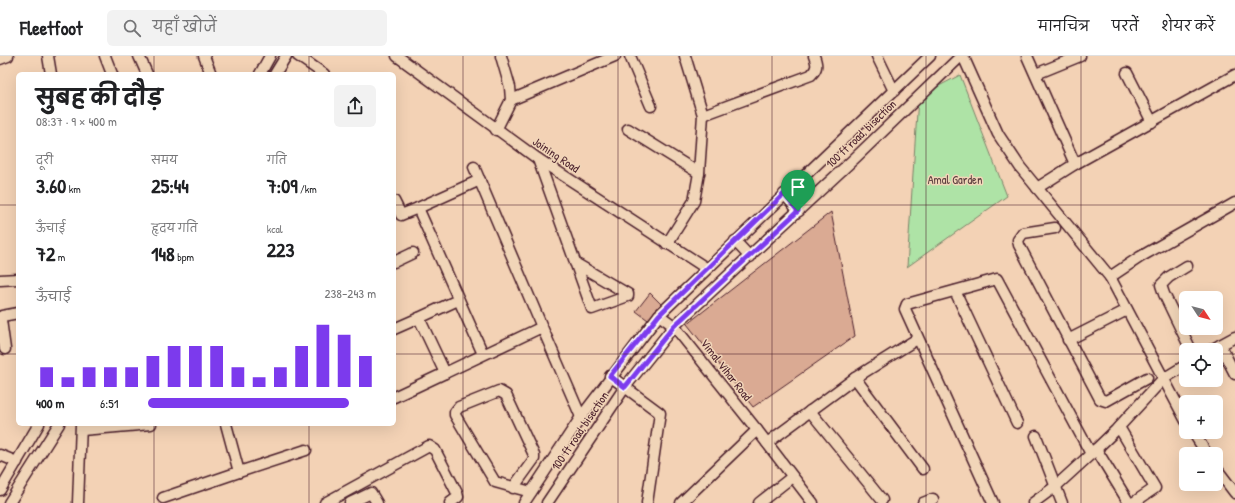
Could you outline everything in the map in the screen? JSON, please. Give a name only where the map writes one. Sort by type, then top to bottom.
[{"type":"street","points":[[0,59],[8,56]]},
{"type":"street","points":[[48,56],[51,72]]},
{"type":"street","points":[[105,56],[111,72]]},
{"type":"street","points":[[139,56],[146,72]]},
{"type":"street","points":[[204,56],[210,72]]},
{"type":"street","points":[[276,72],[286,56]]},
{"type":"street","points":[[298,56],[321,72]]},
{"type":"street","name":"Joining Road","points":[[397,56],[496,130],[538,159],[706,268]]},
{"type":"street","points":[[496,130],[511,100],[510,87],[501,56]]},
{"type":"street","points":[[511,100],[615,56]]},
{"type":"street","points":[[630,56],[652,106]]},
{"type":"street","points":[[667,244],[694,201],[699,173],[703,115],[685,56]]},
{"type":"street","points":[[703,115],[811,75],[816,70],[817,64],[814,56]]},
{"type":"street","points":[[877,56],[894,91]]},
{"type":"street","name":"100 ft road, bisection","points":[[524,503],[610,376],[659,315],[706,268],[930,56]]},
{"type":"street","points":[[962,56],[998,134],[1020,167],[1110,277],[1179,408]]},
{"type":"street","name":"100 ft road, bisection","points":[[547,503],[625,387],[674,326],[750,257],[962,56]]},
{"type":"street","points":[[1027,56],[1074,164]]},
{"type":"street","points":[[1036,74],[1080,56]]},
{"type":"street","points":[[261,72],[268,58]]},
{"type":"street","points":[[1127,73],[1152,122]]},
{"type":"street","points":[[1037,188],[1074,164],[1235,75]]},
{"type":"street","points":[[628,130],[699,173]]},
{"type":"street","points":[[538,159],[575,263],[593,309],[628,296],[628,294],[575,263]]},
{"type":"street","points":[[474,167],[581,417]]},
{"type":"street","points":[[398,217],[480,180]]},
{"type":"street","points":[[784,194],[798,211]]},
{"type":"street","points":[[1110,277],[1140,257],[1235,203]]},
{"type":"street","points":[[418,208],[483,354]]},
{"type":"street","points":[[1055,228],[1023,233],[1018,240],[1068,340],[1102,400],[1106,400],[1147,378]]},
{"type":"street","points":[[735,241],[750,257]]},
{"type":"street","points":[[396,261],[413,253]]},
{"type":"street","points":[[1187,266],[1169,277],[1161,285],[1188,343]]},
{"type":"street","points":[[0,280],[16,279]]},
{"type":"street","points":[[993,503],[917,339],[905,310],[905,306],[907,304],[994,279],[1000,282],[1094,452],[1129,503]]},
{"type":"street","points":[[955,291],[1017,423]]},
{"type":"street","points":[[396,329],[458,300]]},
{"type":"street","points":[[1068,340],[1128,310]]},
{"type":"street","points":[[5,349],[0,320],[2,316],[16,313]]},
{"type":"street","name":"Vimal Vihar Road","points":[[659,315],[674,326],[813,503]]},
{"type":"street","points":[[419,318],[445,373]]},
{"type":"street","points":[[396,396],[542,327]]},
{"type":"street","points":[[1223,344],[1235,337]]},
{"type":"street","points":[[767,443],[855,378],[917,339]]},
{"type":"street","points":[[1223,358],[1235,374]]},
{"type":"street","points":[[1033,503],[1056,486],[1094,452],[1163,379],[1179,369]]},
{"type":"street","points":[[610,376],[660,413],[647,503]]},
{"type":"street","points":[[855,378],[923,469]]},
{"type":"street","points":[[513,488],[534,459],[534,455],[506,395],[499,391],[459,407],[455,412],[455,415],[491,478],[500,485],[513,488],[531,492]]},
{"type":"street","points":[[810,411],[882,500]]},
{"type":"street","points":[[0,490],[38,426]]},
{"type":"street","points":[[9,503],[58,426]]},
{"type":"street","points":[[78,503],[82,427],[105,426]]},
{"type":"street","points":[[227,426],[239,472]]},
{"type":"street","points":[[1119,427],[1155,488],[1133,503]]},
{"type":"street","points":[[681,503],[757,430]]},
{"type":"street","points":[[1036,436],[1062,503]]},
{"type":"street","points":[[325,503],[429,446],[435,450],[458,493],[458,497],[450,503]]},
{"type":"street","points":[[163,498],[306,450]]},
{"type":"street","points":[[0,455],[16,462]]},
{"type":"street","points":[[759,503],[792,477]]},
{"type":"street","points":[[1223,477],[1235,493]]},
{"type":"street","points":[[350,503],[371,493],[377,503]]},
{"type":"street","points":[[923,503],[933,499]]},
{"type":"green space","name":"Amal Garden","points":[[960,75],[1007,196],[907,267],[918,97]]},
{"type":"building","points":[[831,212],[855,336],[753,407],[687,324]]},
{"type":"building","points":[[650,293],[661,304],[648,320],[636,311]]},
{"type":"route","points":[[784,194],[798,211],[674,326],[625,387],[610,376],[659,315],[784,194]]}]
